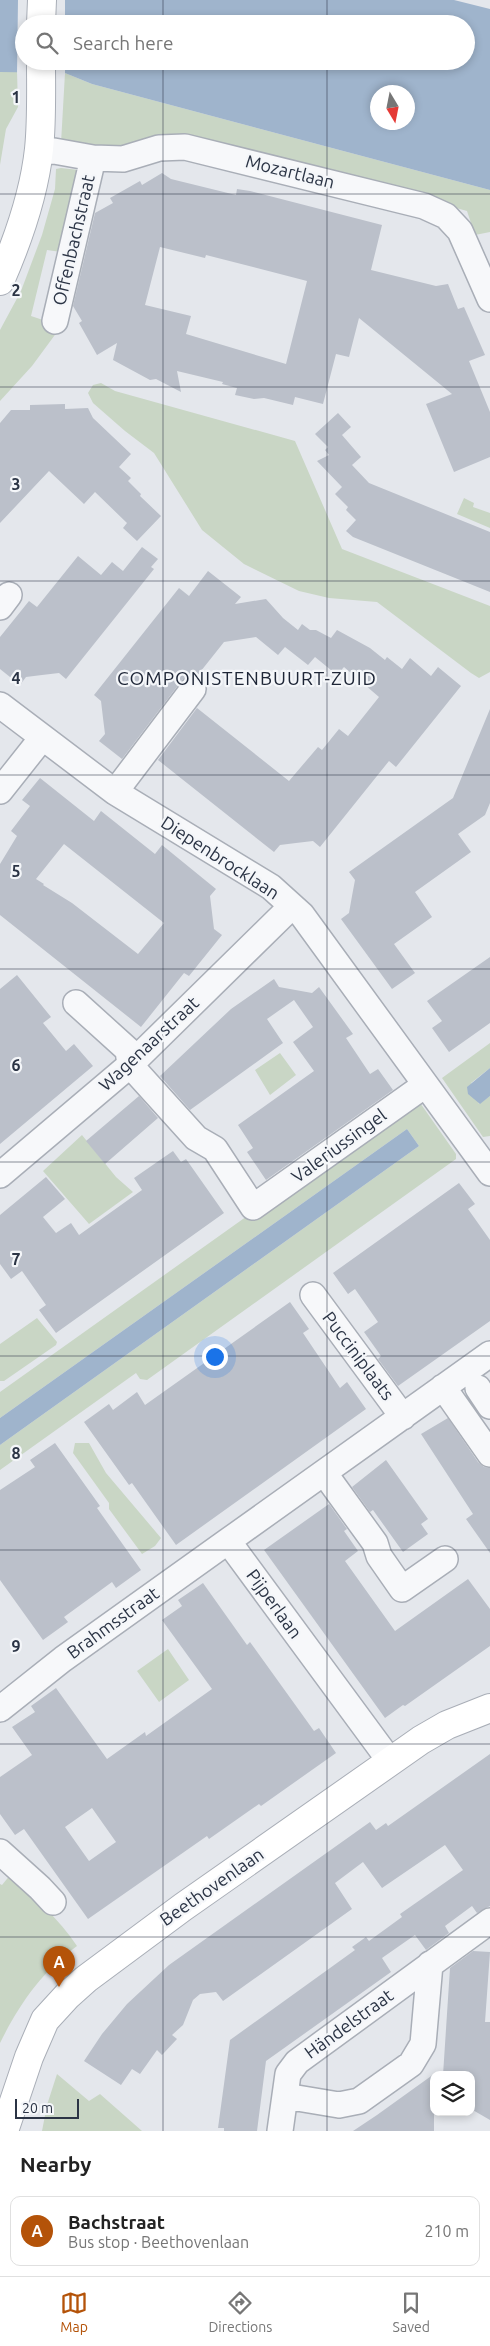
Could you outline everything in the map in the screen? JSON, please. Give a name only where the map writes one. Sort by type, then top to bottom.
[{"type":"street","points":[[41,15],[42,0]]},
{"type":"street","points":[[0,281],[22,223],[38,152],[41,70]]},
{"type":"street","name":"Mozartlaan","points":[[38,152],[54,151],[92,158],[123,159],[159,148],[185,147],[424,206],[446,216],[460,231],[490,298]]},
{"type":"street","name":"Offenbachstraat","points":[[56,321],[92,158]]},
{"type":"street","points":[[115,792],[194,689]]},
{"type":"street","name":"Diepenbrocklaan","points":[[0,705],[115,792],[271,888],[302,915],[490,1173]]},
{"type":"street","points":[[0,791],[42,738]]},
{"type":"street","name":"Wagenaarstraat","points":[[0,1175],[130,1065],[292,906]]},
{"type":"street","points":[[76,1004],[128,1050],[130,1065]]},
{"type":"street","name":"Valeriussingel","points":[[130,1065],[196,1138],[215,1149],[253,1208],[425,1085]]},
{"type":"street","name":"Pucciniplaats","points":[[313,1295],[403,1417]]},
{"type":"street","points":[[228,1541],[325,1474],[490,1354]]},
{"type":"street","points":[[444,1387],[490,1454]]},
{"type":"street","points":[[325,1474],[375,1543],[379,1556],[402,1589],[445,1559]]},
{"type":"street","name":"Brahmsstraat","points":[[0,1708],[63,1659],[228,1541]]},
{"type":"street","name":"Pijperlaan","points":[[228,1541],[390,1761]]},
{"type":"street","name":"Beethovenlaan","points":[[4,2131],[29,2057],[46,2020],[67,1996],[86,1979],[390,1761],[447,1725],[490,1708]]},
{"type":"street","points":[[0,1852],[53,1902]]},
{"type":"street","name":"Händelstraat","points":[[280,2131],[288,2074],[297,2062],[490,1921]]},
{"type":"street","points":[[285,2096],[339,2105],[359,2101],[411,2064],[423,2044],[430,1964]]},
{"type":"green space","points":[[17,71],[18,107],[6,129],[0,165],[0,72]]},
{"type":"green space","points":[[65,73],[92,84],[490,190],[490,232],[475,235],[467,211],[210,145],[122,151],[61,143]]},
{"type":"green space","points":[[56,169],[79,170],[61,252],[47,250],[31,316],[43,320],[43,325],[60,328],[32,366],[0,401],[0,330],[21,291],[42,235],[55,189]]},
{"type":"green space","points":[[101,383],[115,391],[295,441],[342,549],[490,606],[490,672],[479,678],[377,602],[329,598],[299,591],[244,564],[202,530],[154,453],[93,403],[88,393],[93,385]]},
{"type":"green space","points":[[464,498],[474,503],[473,507],[490,513],[490,528],[457,514]]},
{"type":"green space","points":[[490,1043],[490,1068],[471,1083],[479,1104],[490,1096],[490,1136],[483,1137],[442,1078]]},
{"type":"green space","points":[[280,1053],[296,1075],[270,1095],[255,1070]]},
{"type":"green space","points":[[418,1100],[456,1154],[456,1159],[147,1380],[140,1379],[136,1373],[0,1470],[0,1445],[419,1146],[407,1129],[0,1418],[0,1392],[271,1199]]},
{"type":"green space","points":[[82,1135],[116,1177],[133,1192],[89,1224],[43,1171]]},
{"type":"green space","points":[[37,1318],[57,1342],[56,1345],[4,1381],[0,1381],[0,1344]]},
{"type":"green space","points":[[75,1443],[89,1443],[106,1473],[161,1538],[155,1546],[142,1554],[109,1509],[109,1503],[73,1453]]},
{"type":"green space","points":[[168,1649],[189,1680],[159,1702],[137,1671]]},
{"type":"green space","points":[[11,1874],[54,1917],[77,1946],[53,1966],[32,1990],[15,2015],[0,2043],[0,1884],[2,1885]]},
{"type":"green space","points":[[57,2074],[89,2101],[100,2094],[142,2131],[42,2131],[47,2105]]},
{"type":"water","points":[[0,0],[454,0],[490,9],[490,190],[92,84],[65,73],[0,72]]},
{"type":"water","points":[[490,1068],[490,1096],[480,1104],[468,1094],[467,1087]]},
{"type":"water","points":[[407,1129],[419,1146],[0,1445],[0,1418]]},
{"type":"pier","points":[[18,0],[65,0],[65,15],[18,15]]},
{"type":"pier","points":[[17,70],[65,70],[65,75],[17,74]]},
{"type":"building","points":[[162,173],[171,179],[236,195],[237,189],[250,191],[382,225],[371,270],[436,286],[448,284],[458,309],[464,307],[485,355],[469,361],[490,412],[490,457],[454,472],[426,404],[452,394],[359,318],[349,357],[336,354],[323,404],[295,397],[293,405],[264,398],[254,399],[235,395],[237,388],[222,384],[223,382],[177,371],[181,392],[156,379],[150,380],[113,360],[117,343],[97,355],[79,323],[82,321],[73,306],[95,213],[113,203],[110,198],[140,181],[142,185]],"holes":[[[160,247],[205,258],[206,255],[307,281],[286,364],[186,334],[191,316],[145,305]]]},
{"type":"building","points":[[65,404],[65,409],[88,408],[93,418],[131,454],[119,467],[131,478],[128,481],[141,494],[140,496],[161,516],[137,541],[123,528],[127,523],[95,492],[84,504],[49,471],[0,523],[0,423],[11,410],[30,410],[30,405]]},
{"type":"building","points":[[338,413],[351,427],[342,435],[361,457],[352,465],[369,483],[490,532],[490,592],[353,537],[346,531],[356,520],[346,510],[348,507],[335,494],[342,487],[317,461],[329,455],[325,450],[328,447],[315,434]]},
{"type":"building","points":[[142,547],[158,559],[151,567],[154,569],[66,679],[59,673],[26,677],[20,685],[0,669],[0,637],[29,601],[37,607],[78,556],[101,575],[112,562],[123,571]]},
{"type":"building","points":[[208,571],[241,597],[235,604],[266,599],[283,618],[298,630],[302,624],[310,630],[316,630],[331,638],[337,630],[370,648],[385,660],[387,657],[402,669],[410,658],[431,676],[438,667],[461,686],[396,767],[389,761],[320,847],[313,841],[280,845],[274,852],[158,760],[197,708],[289,781],[318,747],[322,750],[339,729],[348,736],[379,697],[344,667],[337,675],[315,657],[308,665],[285,647],[278,655],[256,637],[224,642],[197,676],[188,676],[182,680],[122,759],[99,741],[105,734],[101,701],[94,695],[179,588],[189,596]]},
{"type":"building","points":[[490,709],[490,803],[485,815],[458,834],[471,852],[415,892],[432,917],[394,944],[415,973],[392,989],[341,919],[349,913],[355,880],[349,872],[453,798]]},
{"type":"building","points":[[40,778],[94,821],[101,811],[155,854],[162,845],[216,889],[210,896],[214,929],[222,935],[189,976],[184,973],[141,1027],[0,915],[0,864],[17,836],[11,831],[30,806],[22,800]],"holes":[[[64,844],[164,923],[138,954],[72,903],[36,879]]]},
{"type":"building","points":[[490,957],[490,1023],[449,1052],[432,1028],[442,1021],[427,1001]]},
{"type":"building","points":[[17,975],[51,1017],[43,1023],[66,1051],[74,1044],[93,1066],[0,1144],[0,989]]},
{"type":"building","points":[[274,979],[279,987],[312,993],[319,987],[353,1034],[346,1038],[370,1074],[378,1069],[393,1090],[266,1180],[247,1152],[253,1148],[238,1125],[314,1071],[293,1042],[313,1027],[294,1000],[267,1019],[283,1043],[190,1110],[160,1076],[231,1009]]},
{"type":"building","points":[[139,1096],[158,1118],[105,1164],[86,1141]]},
{"type":"building","points":[[173,1151],[181,1162],[186,1159],[224,1213],[56,1333],[39,1310],[46,1305],[22,1271],[11,1279],[0,1264],[0,1215],[46,1177],[65,1199],[43,1217],[56,1233],[71,1223],[79,1235],[142,1190],[134,1178]]},
{"type":"building","points":[[459,1183],[475,1204],[468,1209],[490,1240],[490,1321],[398,1386],[378,1359],[381,1356],[364,1332],[378,1322],[355,1289],[348,1294],[333,1273]]},
{"type":"building","points":[[290,1302],[309,1329],[303,1333],[340,1388],[347,1382],[366,1409],[176,1545],[132,1483],[129,1485],[84,1422],[109,1404],[113,1410],[137,1392],[145,1405]]},
{"type":"building","points":[[448,1418],[478,1462],[484,1467],[490,1468],[490,1553],[466,1519],[473,1514],[421,1434]]},
{"type":"building","points":[[55,1443],[100,1506],[97,1508],[141,1570],[116,1588],[112,1582],[64,1617],[68,1622],[43,1640],[0,1580],[0,1490],[35,1467],[30,1460]]},
{"type":"building","points":[[386,1460],[428,1519],[421,1524],[428,1534],[403,1552],[373,1510],[370,1512],[352,1487]]},
{"type":"building","points":[[329,1504],[347,1529],[344,1531],[358,1551],[345,1561],[395,1631],[468,1579],[490,1609],[490,1646],[385,1718],[264,1550]]},
{"type":"building","points":[[203,1583],[247,1645],[250,1642],[314,1731],[319,1728],[336,1753],[261,1806],[259,1804],[209,1839],[207,1836],[88,1919],[24,1829],[15,1835],[0,1814],[0,1777],[32,1755],[12,1727],[35,1712],[31,1706],[56,1688],[107,1759],[145,1732],[146,1736],[212,1689],[162,1620],[182,1606],[178,1600]],"holes":[[[92,1808],[116,1842],[89,1861],[65,1827]]]},
{"type":"building","points":[[490,1754],[490,1906],[477,1913],[472,1906],[445,1926],[449,1933],[426,1950],[415,1935],[382,1958],[391,1972],[266,2061],[257,2131],[224,2131],[224,2128],[218,2128],[230,2040],[355,1950],[352,1947],[366,1937],[369,1941],[402,1917],[400,1914],[463,1870],[445,1845],[382,1888],[363,1862],[335,1883],[352,1909],[223,2001],[216,1992],[200,1994],[193,2000],[183,2025],[172,2035],[177,2039],[162,2055],[157,2050],[140,2074],[132,2069],[121,2085],[84,2061],[102,2034],[127,2004],[169,1965],[370,1822],[376,1830],[386,1823],[388,1826]]},
{"type":"building","points":[[473,1951],[490,1952],[485,2022],[490,2022],[490,2120],[475,2111],[475,2071],[443,2071],[450,1968]]},
{"type":"building","points":[[430,2077],[430,2116],[434,2116],[434,2131],[353,2131]]},
{"type":"place","name":"Bachstraat","points":[[59,1987]]},
{"type":"district","name":"COMPONISTENBUURT-ZUID","points":[[247,678]]}]
